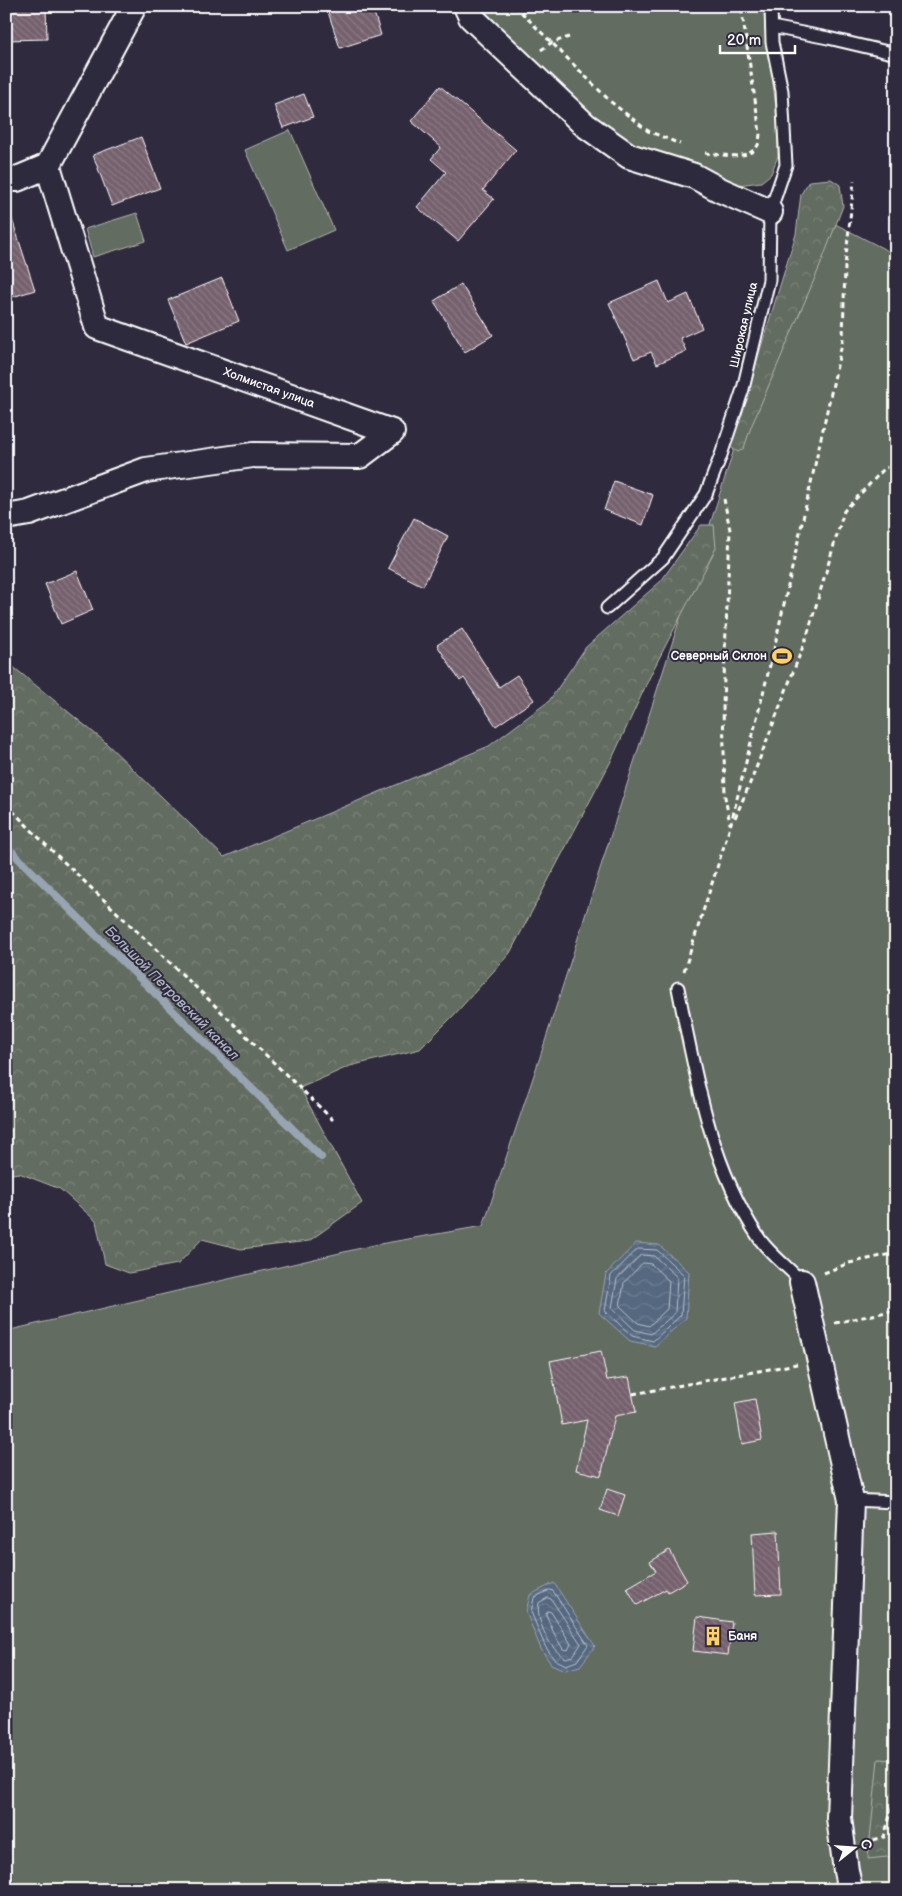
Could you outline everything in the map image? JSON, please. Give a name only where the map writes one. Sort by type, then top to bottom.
[{"type":"street","points":[[6,179],[17,178],[48,166],[134,6]]},
{"type":"street","points":[[466,6],[471,17],[585,125],[629,156],[694,176],[720,190],[770,212]]},
{"type":"street","name":"Холмистая улица","points":[[6,517],[29,513],[146,470],[253,455],[360,456],[392,432],[97,327],[48,166]]},
{"type":"street","points":[[802,1282],[851,1500],[839,1818],[850,1890]]},
{"type":"lane","name":"Широкая улица","points":[[606,608],[663,558],[706,494],[743,389],[768,280],[770,212],[786,165],[782,91],[772,42],[770,6]]},
{"type":"lane","points":[[772,27],[896,54]]},
{"type":"lane","points":[[678,988],[697,1081],[725,1176],[760,1239],[802,1282]]},
{"type":"lane","points":[[851,1500],[896,1502]]},
{"type":"path","points":[[515,6],[611,102],[648,132],[684,145]]},
{"type":"path","points":[[702,152],[736,156],[750,152],[758,145],[760,133],[741,6]]},
{"type":"path","points":[[520,64],[551,43],[569,37]]},
{"type":"path","points":[[678,988],[730,827],[774,649],[843,339],[845,266],[854,181]]},
{"type":"path","points":[[730,827],[753,776],[807,636],[844,511],[885,468],[896,466]]},
{"type":"path","points":[[724,496],[730,530],[723,704],[725,797],[730,827]]},
{"type":"path","points":[[6,804],[45,844],[332,1120]]},
{"type":"path","points":[[802,1282],[849,1264],[896,1253]]},
{"type":"path","points":[[812,1327],[896,1310]]},
{"type":"path","points":[[633,1394],[820,1360]]},
{"type":"path","points":[[843,1848],[884,1837],[896,1794]]},
{"type":"green space","points":[[477,6],[763,6],[778,123],[778,156],[771,174],[761,182],[738,185],[696,169],[629,150]]},
{"type":"green space","points":[[290,130],[334,230],[288,250],[245,150]]},
{"type":"green space","points":[[831,179],[840,185],[843,206],[744,448],[738,452],[730,447],[796,234],[801,194],[809,181]]},
{"type":"green space","name":"Северный Склон","points":[[810,211],[896,255],[896,1890],[6,1890],[6,1331],[374,1245],[483,1226],[540,1057]]},
{"type":"green space","points":[[137,213],[146,241],[93,257],[85,229]]},
{"type":"green space","points":[[701,525],[714,525],[716,548],[653,670],[610,763],[510,953],[454,1015],[420,1049],[350,1066],[300,1088],[362,1203],[309,1241],[241,1249],[202,1239],[178,1264],[129,1273],[105,1264],[96,1221],[60,1189],[19,1173],[6,1175],[6,661],[104,741],[224,857],[489,746],[549,701],[586,647],[661,581]]},
{"type":"green space","points":[[878,1759],[896,1760],[896,1856],[868,1859]]},
{"type":"water","points":[[636,1243],[659,1245],[689,1272],[686,1318],[655,1346],[630,1341],[599,1313],[606,1274]]},
{"type":"water","points":[[554,1583],[595,1646],[580,1666],[565,1670],[551,1664],[541,1649],[526,1612],[530,1595]]},
{"type":"building","points":[[326,6],[372,6],[381,35],[340,48]]},
{"type":"building","points":[[6,8],[46,8],[47,39],[6,40]]},
{"type":"building","points":[[440,86],[516,150],[483,190],[494,199],[458,241],[417,207],[446,172],[431,159],[441,147],[411,121]]},
{"type":"building","points":[[304,94],[313,117],[283,128],[274,105]]},
{"type":"building","points":[[141,137],[160,188],[112,206],[93,155]]},
{"type":"building","points":[[6,213],[10,213],[35,290],[6,299]]},
{"type":"building","points":[[222,278],[239,321],[186,343],[168,300]]},
{"type":"building","points":[[659,281],[668,303],[688,294],[702,328],[680,338],[686,351],[657,364],[651,352],[634,359],[609,303]]},
{"type":"building","points":[[461,284],[493,335],[465,352],[434,301]]},
{"type":"building","points":[[614,481],[653,495],[643,525],[604,510]]},
{"type":"building","points":[[414,518],[448,536],[423,586],[388,568]]},
{"type":"building","points":[[77,571],[93,610],[61,624],[45,584]]},
{"type":"building","points":[[462,629],[499,687],[517,675],[534,700],[496,726],[464,678],[460,681],[437,645]]},
{"type":"building","points":[[601,1351],[607,1380],[629,1377],[636,1412],[615,1416],[601,1476],[576,1470],[587,1420],[562,1425],[550,1361]]},
{"type":"building","points":[[755,1399],[762,1440],[742,1444],[735,1403]]},
{"type":"building","points":[[607,1489],[625,1495],[618,1516],[600,1510]]},
{"type":"building","points":[[778,1531],[781,1594],[755,1595],[752,1533]]},
{"type":"building","points":[[669,1550],[687,1581],[668,1592],[666,1589],[637,1605],[627,1588],[656,1571],[650,1562]]},
{"type":"building","name":"Баня","points":[[697,1617],[732,1622],[728,1655],[693,1651]]},
{"type":"waterway","name":"Большой Петровский канал","points":[[6,846],[321,1157]]},
{"type":"place","name":"Северный Склон","points":[[782,656]]},
{"type":"place","name":"Баня","points":[[713,1636]]}]
